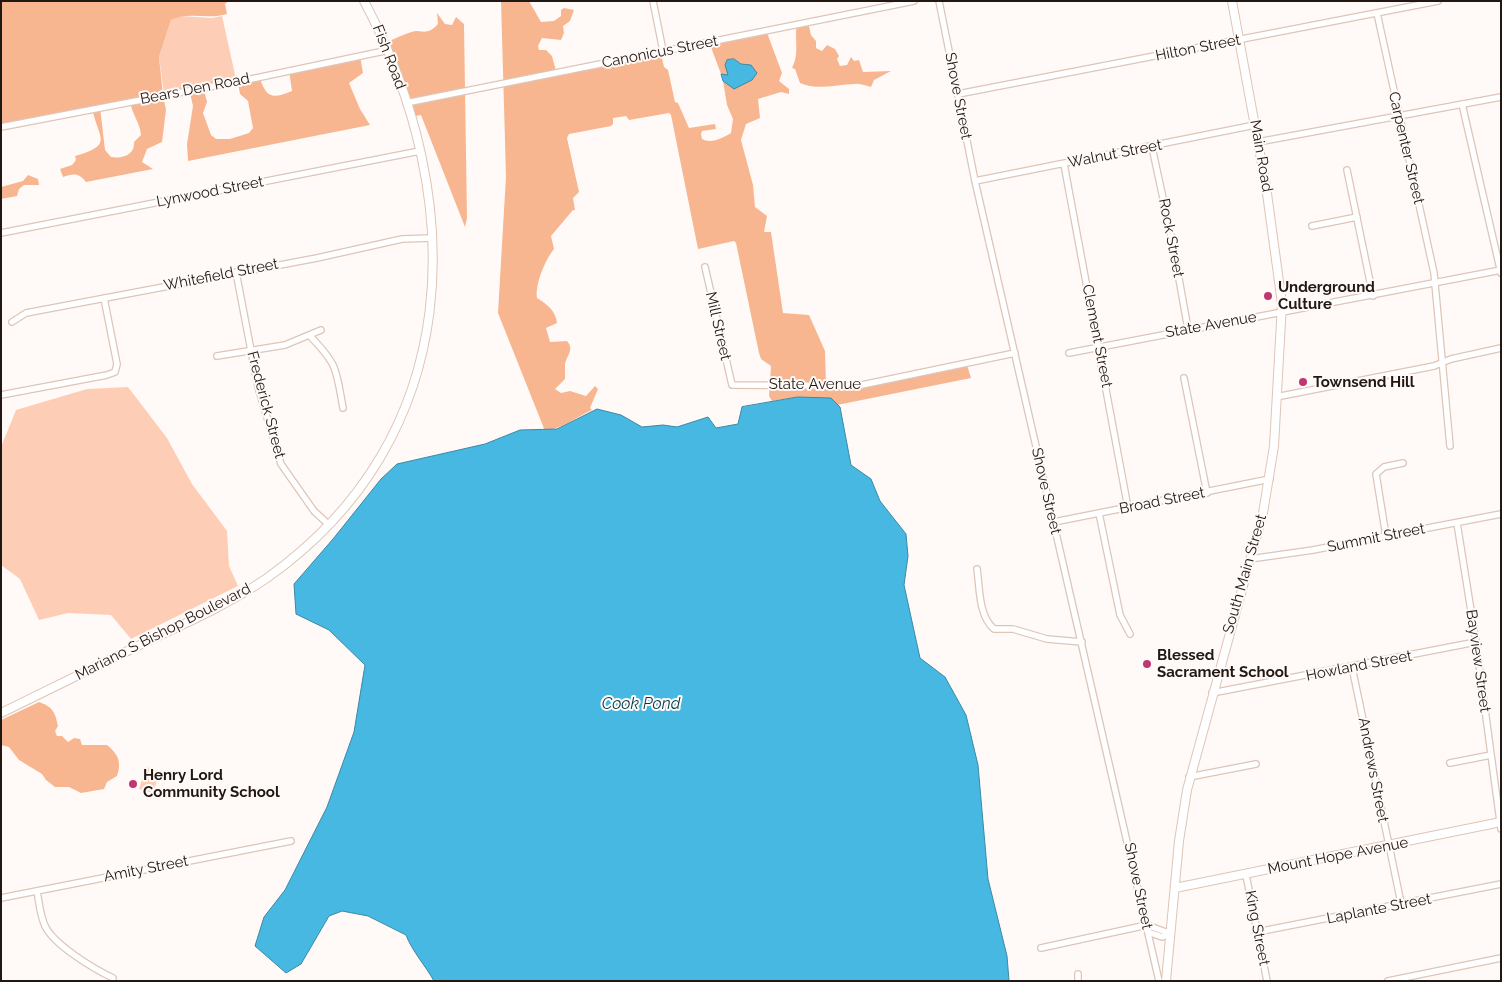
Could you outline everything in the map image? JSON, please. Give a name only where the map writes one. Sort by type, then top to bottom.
[{"type":"main road","name":"Fish Road","points":[[364,1],[389,50],[420,151]]},
{"type":"main road","name":"Main Road","points":[[1232,1],[1277,254],[1282,313]]},
{"type":"main road","name":"Mariano S Bishop Boulevard","points":[[1,713],[236,597],[282,566],[328,524],[356,490],[394,428],[411,388],[422,352],[430,315],[434,276],[434,238],[430,197],[420,151]]},
{"type":"main road","name":"South Main Street","points":[[1166,981],[1182,816],[1189,777],[1250,560],[1270,479],[1282,313]]},
{"type":"main road","name":"Mount Hope Avenue","points":[[1175,888],[1500,825]]},
{"type":"street","points":[[654,1],[663,51]]},
{"type":"street","name":"Canonicus Street","points":[[406,102],[914,1]]},
{"type":"street","name":"Shove Street","points":[[939,1],[1014,353],[1159,981]]},
{"type":"street","name":"Hilton Street","points":[[958,94],[1438,1]]},
{"type":"street","name":"Carpenter Street","points":[[1377,14],[1434,273],[1434,283]]},
{"type":"street","name":"Bears Den Road","points":[[1,126],[389,50]]},
{"type":"street","points":[[1258,142],[1501,97]]},
{"type":"street","points":[[1462,104],[1500,271]]},
{"type":"street","name":"Walnut Street","points":[[976,181],[1255,126]]},
{"type":"street","name":"Rock Street","points":[[1152,147],[1172,240],[1188,329]]},
{"type":"street","name":"Lynwood Street","points":[[1,233],[420,151]]},
{"type":"street","name":"Clement Street","points":[[1064,164],[1128,508]]},
{"type":"street","points":[[1347,170],[1373,296]]},
{"type":"street","points":[[1312,226],[1357,217]]},
{"type":"street","name":"Whitefield Street","points":[[12,322],[26,313],[317,258],[402,239],[434,238]]},
{"type":"street","name":"Mill Street","points":[[705,267],[732,385]]},
{"type":"street","name":"State Avenue","points":[[1069,353],[1500,271]]},
{"type":"street","name":"Frederick Street","points":[[236,272],[258,387],[282,468],[314,511],[328,524]]},
{"type":"street","points":[[1434,283],[1442,345],[1450,446]]},
{"type":"street","points":[[1,395],[115,372],[117,364],[104,298]]},
{"type":"street","points":[[217,356],[285,345],[321,330]]},
{"type":"street","points":[[310,336],[328,355],[335,366],[343,408]]},
{"type":"street","points":[[1276,398],[1442,363],[1501,348]]},
{"type":"street","name":"State Avenue","points":[[732,385],[856,386],[1014,353]]},
{"type":"street","points":[[1184,378],[1207,492]]},
{"type":"street","points":[[1386,536],[1376,489],[1376,474],[1384,467],[1403,463]]},
{"type":"street","name":"Broad Street","points":[[1054,522],[1270,479]]},
{"type":"street","points":[[1099,513],[1120,615],[1130,634]]},
{"type":"street","name":"Summit Street","points":[[1250,560],[1501,514]]},
{"type":"street","name":"Bayview Street","points":[[1457,523],[1476,642],[1500,825]]},
{"type":"street","points":[[977,569],[983,609],[989,624],[994,629],[1012,629],[1047,639],[1082,642]]},
{"type":"street","name":"Howland Street","points":[[1212,694],[1476,642]]},
{"type":"street","name":"Andrews Street","points":[[1352,667],[1401,903]]},
{"type":"street","points":[[1450,763],[1491,755]]},
{"type":"street","points":[[1189,777],[1256,764]]},
{"type":"street","name":"Amity Street","points":[[1,898],[291,841]]},
{"type":"street","name":"King Street","points":[[1246,875],[1267,981]]},
{"type":"street","name":"Laplante Street","points":[[1257,932],[1501,884]]},
{"type":"street","points":[[37,891],[44,923],[52,937],[101,973],[113,978]]},
{"type":"street","points":[[1041,948],[1147,925],[1171,934]]},
{"type":"street","points":[[1148,932],[1162,937],[1171,934]]},
{"type":"street","points":[[1388,981],[1501,958]]},
{"type":"shaded area","points":[[1,1],[228,1],[225,4],[227,14],[220,16],[184,16],[171,20],[159,57],[166,110],[162,142],[147,149],[142,162],[153,169],[86,182],[76,175],[63,177],[60,169],[72,165],[76,160],[75,156],[87,152],[100,144],[100,133],[92,108],[1,125]],"holes":[[[130,101],[141,135],[134,142],[130,153],[123,157],[111,157],[105,150],[100,107]]]},
{"type":"shaded area","points":[[501,1],[529,1],[541,22],[554,21],[561,16],[561,10],[564,8],[574,10],[570,21],[563,26],[564,33],[561,40],[542,38],[538,46],[539,50],[546,50],[552,56],[556,71],[661,54],[664,67],[668,70],[675,102],[678,103],[689,128],[715,124],[716,129],[702,131],[702,139],[709,141],[731,133],[733,119],[727,105],[723,81],[730,84],[741,64],[734,59],[727,60],[729,75],[721,74],[709,42],[766,30],[782,73],[779,81],[789,89],[789,94],[781,92],[758,99],[760,118],[746,124],[741,140],[753,185],[755,207],[767,216],[764,232],[771,232],[783,313],[809,315],[825,351],[826,384],[858,387],[967,365],[971,378],[837,405],[831,398],[798,397],[772,401],[769,396],[771,366],[761,359],[759,353],[736,243],[734,241],[698,249],[671,115],[669,113],[629,120],[626,116],[613,118],[611,126],[569,134],[567,138],[579,192],[573,198],[575,210],[551,236],[554,249],[541,272],[537,298],[550,308],[555,315],[557,323],[546,328],[550,342],[567,341],[570,347],[565,365],[565,379],[555,389],[561,393],[570,391],[586,396],[595,386],[598,389],[590,408],[592,410],[563,425],[545,431],[498,313],[506,176]]},
{"type":"shaded area","points":[[437,13],[445,24],[452,25],[456,17],[464,24],[467,218],[465,227],[421,115],[410,117],[385,43],[410,32],[430,30],[438,24]]},
{"type":"shaded area","points":[[180,16],[212,18],[222,16],[236,79],[164,94],[159,57],[171,20]]},
{"type":"shaded area","points":[[808,22],[811,35],[816,41],[816,48],[822,51],[827,45],[835,49],[839,56],[837,59],[840,66],[847,65],[851,57],[854,61],[859,60],[863,72],[891,71],[874,80],[871,87],[857,84],[814,87],[800,83],[795,69],[792,68],[796,57],[796,30],[797,24]]},
{"type":"shaded area","points":[[360,56],[363,73],[349,83],[360,109],[370,125],[188,161],[187,144],[193,106],[190,93],[204,90],[207,102],[203,113],[211,135],[216,139],[230,139],[249,133],[253,128],[248,101],[240,94],[238,83],[259,76],[264,88],[270,95],[279,95],[292,91],[289,70]]},
{"type":"shaded area","points":[[28,175],[38,179],[39,185],[24,185],[19,189],[17,196],[1,199],[1,187],[23,181]]},
{"type":"shaded area","points":[[128,387],[167,438],[192,484],[227,531],[229,566],[238,586],[131,639],[111,615],[68,613],[39,620],[20,579],[1,565],[1,447],[16,410],[87,389]]},
{"type":"shaded area","points":[[39,702],[50,708],[54,714],[58,726],[55,731],[57,736],[62,736],[68,742],[74,738],[80,739],[82,745],[107,745],[114,752],[119,762],[117,776],[107,782],[104,789],[81,793],[69,787],[55,787],[42,774],[19,760],[9,747],[1,745],[1,720]]},
{"type":"shaded area","points":[[146,767],[160,771],[153,793],[139,789]]},
{"type":"water","points":[[734,59],[741,64],[751,65],[757,73],[752,80],[734,89],[723,81],[721,74],[728,75],[725,65],[727,60]]},
{"type":"water","name":"Cook Pond","points":[[798,397],[831,398],[840,407],[851,465],[871,479],[880,501],[906,534],[908,556],[904,585],[920,658],[945,677],[966,715],[978,765],[988,879],[1007,956],[1009,981],[434,981],[406,935],[368,916],[342,911],[329,916],[301,964],[286,973],[255,946],[264,917],[285,890],[327,807],[354,732],[365,665],[329,630],[296,614],[294,584],[381,479],[397,464],[485,444],[520,430],[557,429],[597,409],[621,415],[642,427],[663,425],[677,427],[708,417],[716,428],[738,424],[742,407]]},
{"type":"place","name":"Underground Culture","points":[[1268,296]]},
{"type":"place","name":"Townsend Hill","points":[[1303,382]]},
{"type":"place","name":"Blessed Sacrament School","points":[[1147,664]]},
{"type":"place","name":"Henry Lord Community School","points":[[133,784]]}]
